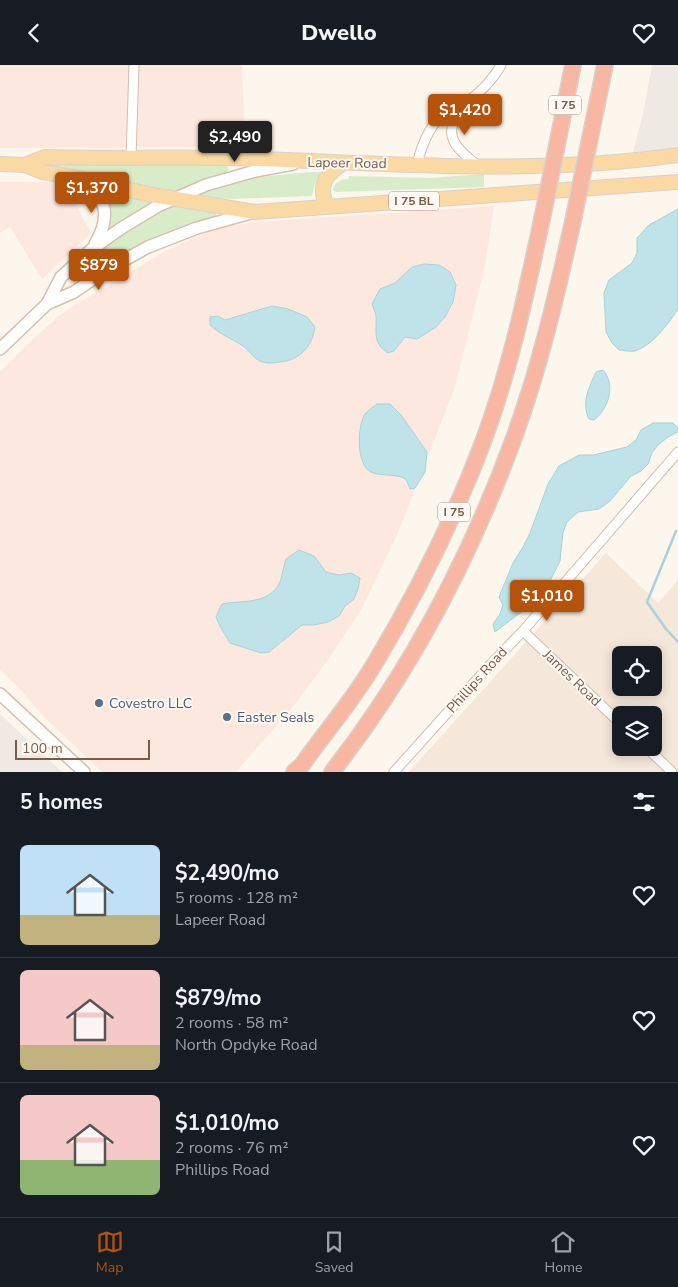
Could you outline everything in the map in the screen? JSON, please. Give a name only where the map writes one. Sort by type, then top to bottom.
[{"type":"highway","name":"I 75","points":[[294,772],[374,665],[444,536],[483,442],[498,398],[517,329],[542,219],[573,65]]},
{"type":"highway","name":"I 75","points":[[332,772],[359,738],[407,663],[440,605],[466,555],[515,434],[558,288],[605,65]]},
{"type":"main road","name":"Lapeer Road","points":[[25,165],[44,157],[231,158],[307,162],[478,166],[580,165],[635,162],[678,155]]},
{"type":"main road","points":[[0,349],[47,304],[61,277],[92,249],[144,214],[206,185],[255,171],[307,162]]},
{"type":"main road","points":[[327,206],[322,187],[330,174],[344,163]]},
{"type":"main road","name":"Lapeer Road","points":[[0,164],[25,165],[43,173],[84,179],[174,199],[255,211],[678,182]]},
{"type":"main road","points":[[84,179],[98,192],[105,209],[103,227],[92,249]]},
{"type":"main road","points":[[47,304],[74,292],[108,269],[148,247],[197,228],[255,211]]},
{"type":"main road","points":[[0,694],[84,772]]},
{"type":"street","points":[[131,158],[134,65]]},
{"type":"street","points":[[417,164],[424,141],[434,124],[451,108],[465,103],[489,83],[501,65]]},
{"type":"street","points":[[465,103],[453,125],[452,138],[460,150],[478,166]]},
{"type":"street","name":"Phillips Road","points":[[394,772],[523,631],[678,452]]},
{"type":"street","name":"James Road","points":[[523,631],[612,715]]},
{"type":"street","points":[[655,756],[672,772]]},
{"type":"shaded area","points":[[0,65],[242,65],[245,147],[0,148]]},
{"type":"shaded area","points":[[652,65],[678,65],[678,150],[632,156],[643,114]]},
{"type":"shaded area","points":[[0,182],[64,182],[91,233],[42,279],[10,227],[0,233]]},
{"type":"shaded area","points":[[494,206],[485,266],[455,387],[398,533],[362,608],[327,661],[295,704],[236,772],[102,772],[44,717],[20,689],[0,670],[0,372],[60,315],[164,252],[201,235],[226,227],[255,222]]},
{"type":"shaded area","points":[[606,553],[658,603],[678,580],[678,772],[409,772]]},
{"type":"shaded area","points":[[0,714],[62,772],[0,772]]},
{"type":"green space","points":[[57,163],[224,163],[229,168],[224,174],[171,193],[57,169],[55,165]]},
{"type":"green space","points":[[312,172],[321,173],[315,183],[312,196],[232,199],[200,197],[198,195],[207,189],[235,181]]},
{"type":"green space","points":[[484,174],[484,187],[336,192],[333,190],[337,183],[341,180],[349,179],[349,176],[431,178]]},
{"type":"green space","points":[[101,189],[154,202],[107,231]]},
{"type":"green space","points":[[173,205],[216,210],[216,216],[143,244],[108,262],[75,283],[70,277],[110,243]]},
{"type":"water","points":[[678,209],[678,309],[665,327],[648,344],[635,351],[619,350],[612,343],[606,332],[604,293],[609,280],[632,263],[637,253],[637,238],[649,225]]},
{"type":"water","points":[[424,264],[439,265],[450,272],[456,285],[453,302],[445,317],[436,327],[417,339],[405,337],[394,351],[388,353],[377,341],[376,315],[372,304],[380,289],[395,283],[412,267]]},
{"type":"water","points":[[272,306],[288,309],[307,317],[315,327],[308,346],[293,359],[270,363],[260,361],[243,346],[210,325],[210,317],[218,316],[225,320]]},
{"type":"water","points":[[603,370],[607,376],[610,389],[607,403],[594,420],[589,419],[586,407],[587,395],[596,372]]},
{"type":"water","points":[[377,404],[390,404],[401,415],[427,452],[425,472],[415,488],[410,489],[406,479],[402,477],[371,472],[363,462],[359,445],[360,427],[365,414]]},
{"type":"water","points":[[653,423],[673,423],[678,428],[678,432],[658,445],[652,453],[648,464],[641,471],[631,476],[610,501],[599,509],[578,512],[567,522],[563,532],[560,561],[547,587],[537,600],[495,632],[493,624],[500,614],[503,605],[499,597],[513,563],[530,533],[548,484],[559,466],[579,455],[593,455],[627,447],[636,440],[641,430]]},
{"type":"water","points":[[299,550],[314,556],[326,572],[339,575],[351,573],[360,578],[354,599],[345,606],[339,616],[328,622],[302,625],[269,652],[261,653],[230,643],[216,617],[222,604],[252,601],[273,592],[278,586],[286,559]]},
{"type":"waterway","points":[[676,531],[647,602],[666,629],[678,642]]},
{"type":"place","name":"Covestro LLC","points":[[99,703]]},
{"type":"place","name":"Easter Seals","points":[[227,717]]}]
